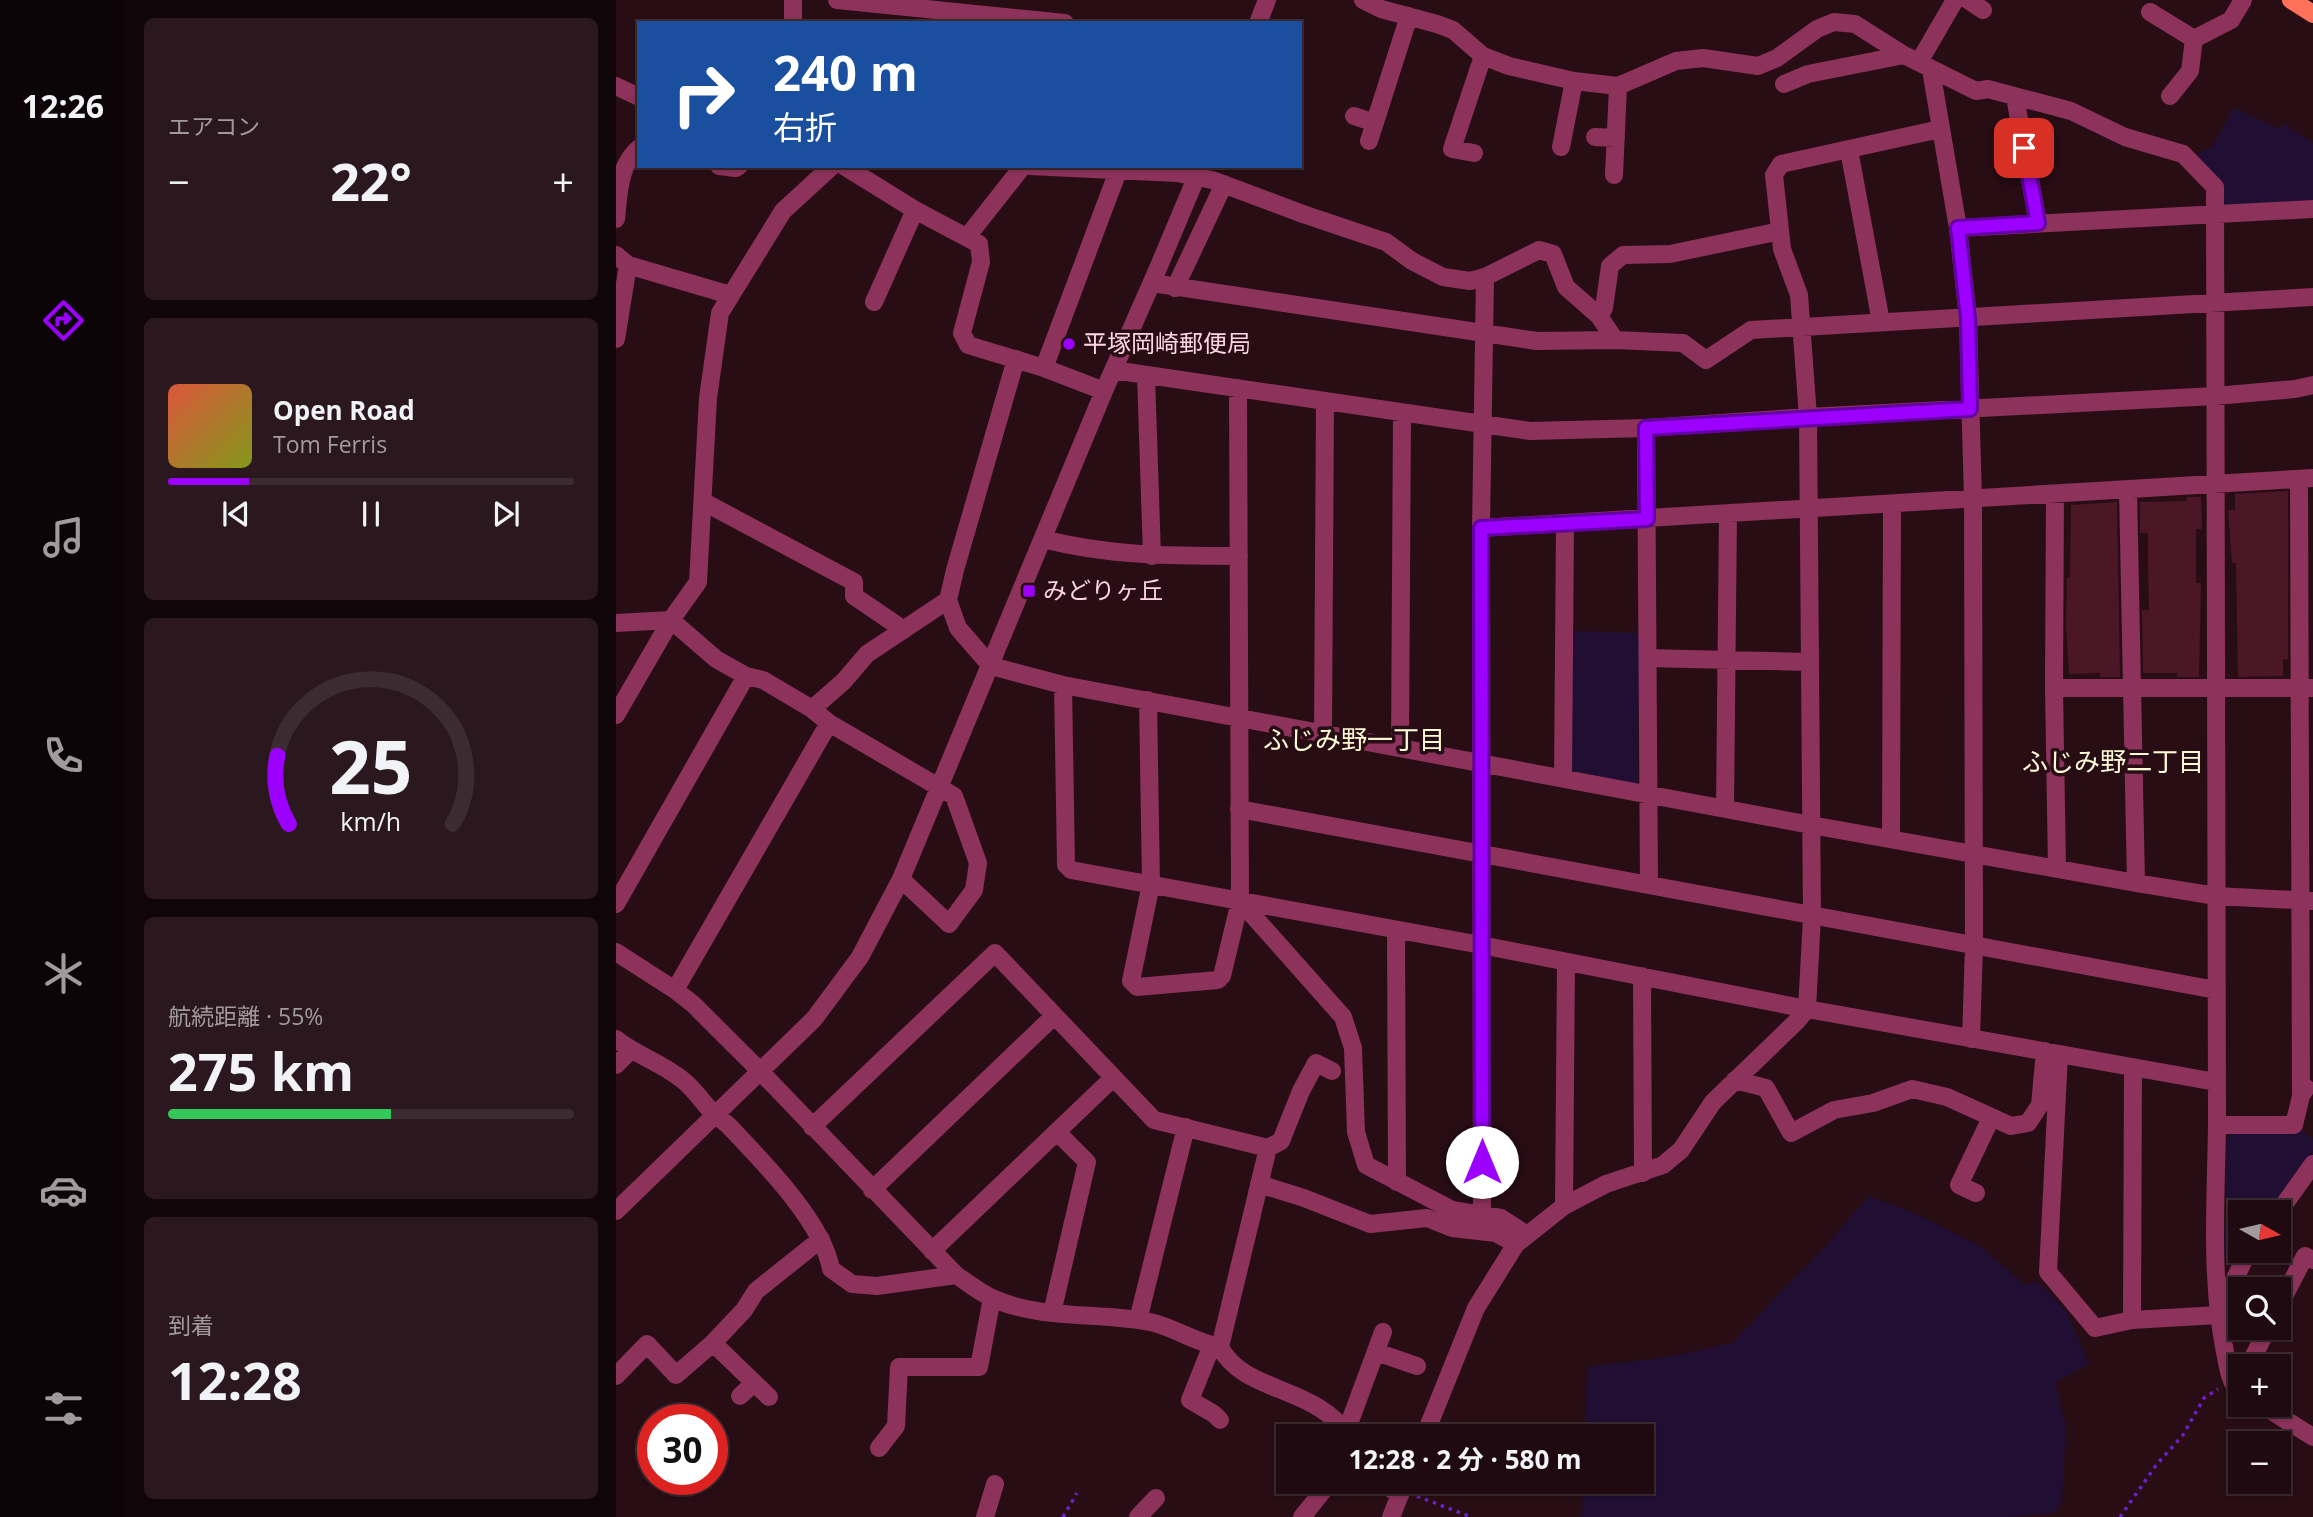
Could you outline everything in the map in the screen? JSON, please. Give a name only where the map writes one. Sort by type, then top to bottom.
[{"type":"main road","points":[[2291,0],[2313,14]]},
{"type":"street","points":[[793,0],[793,21]]},
{"type":"street","points":[[837,0],[986,19],[1026,21]]},
{"type":"street","points":[[1259,21],[1267,0]]},
{"type":"street","points":[[1363,0],[1381,9],[1453,30],[1483,56],[1509,66],[1574,81],[1618,86],[1676,61],[1703,58],[1758,66],[1777,58],[1817,29],[1834,22],[1855,24],[1918,62],[1976,91],[1988,89],[2071,111],[2125,137],[2183,154],[2216,187],[2215,1262],[2218,1315],[2228,1354]]},
{"type":"street","points":[[1955,0],[1918,62],[1940,129],[1958,228],[1968,318],[1973,500],[1974,946],[1971,1039]]},
{"type":"street","points":[[2194,39],[2231,20],[2243,0]]},
{"type":"street","points":[[2150,12],[2194,39]]},
{"type":"street","points":[[1369,141],[1409,16]]},
{"type":"street","points":[[2170,96],[2190,71],[2194,39]]},
{"type":"street","points":[[1474,153],[1452,149],[1483,56]]},
{"type":"street","points":[[1784,84],[1808,74],[1918,62]]},
{"type":"street","points":[[1561,148],[1574,81]]},
{"type":"street","points":[[616,86],[637,96]]},
{"type":"street","points":[[1614,175],[1618,86]]},
{"type":"street","points":[[2015,97],[2038,223]]},
{"type":"street","points":[[1354,116],[1375,123]]},
{"type":"street","points":[[1429,1424],[1476,1308],[1521,1240],[1564,1206],[1606,1184],[1663,1165],[1681,1150],[1713,1102],[1807,1009],[1812,917],[1808,417],[1799,295],[1782,249],[1774,175],[1781,164],[1940,129]]},
{"type":"street","points":[[1595,137],[1616,138]]},
{"type":"street","points":[[1849,150],[1881,323]]},
{"type":"street","points":[[616,219],[621,176],[636,153]]},
{"type":"street","points":[[616,715],[671,620],[698,582],[708,398],[720,313],[783,211],[830,168]]},
{"type":"street","points":[[847,168],[915,210],[979,244],[981,262],[962,333],[968,345],[1044,368],[1104,391]]},
{"type":"street","points":[[967,237],[1021,168]]},
{"type":"street","points":[[1059,168],[1177,173],[1224,184],[1386,242],[1412,261],[1443,277],[1470,281],[1539,250],[1553,254],[1566,287],[1599,316],[1615,340]]},
{"type":"street","points":[[616,1211],[814,1019],[860,957],[901,879],[1104,391],[1200,168]]},
{"type":"street","points":[[1044,368],[1118,172]]},
{"type":"street","points":[[1175,288],[1224,184]]},
{"type":"street","points":[[1958,228],[2313,209]]},
{"type":"street","points":[[874,302],[915,210]]},
{"type":"street","points":[[1599,316],[1604,308],[1610,266],[1623,255],[1670,254],[1780,231]]},
{"type":"street","points":[[616,339],[622,260],[730,295]]},
{"type":"street","points":[[1482,1216],[1481,528],[1485,276]]},
{"type":"street","points":[[1154,278],[1175,288],[1537,341],[1683,343],[1706,360],[1751,330],[2313,297]]},
{"type":"street","points":[[1016,359],[948,600],[958,628],[991,666],[1063,685],[2057,869],[2216,896],[2307,901]]},
{"type":"street","points":[[1113,370],[1531,430],[1646,428],[2215,396],[2313,385]]},
{"type":"street","points":[[1146,375],[1152,556]]},
{"type":"street","points":[[1148,700],[1151,884],[1131,981],[1137,987],[1218,980],[1222,976],[1240,901],[1238,388]]},
{"type":"street","points":[[1323,733],[1325,401]]},
{"type":"street","points":[[1400,747],[1402,412]]},
{"type":"street","points":[[1646,428],[1649,885]]},
{"type":"street","points":[[1481,528],[2306,479],[2307,901],[2301,1096],[2294,1125],[2217,1125]]},
{"type":"street","points":[[2128,491],[2136,883]]},
{"type":"street","points":[[2055,495],[2057,869]]},
{"type":"street","points":[[704,502],[854,582],[854,596],[904,630]]},
{"type":"street","points":[[1891,839],[1892,504]]},
{"type":"street","points":[[1725,808],[1728,514]]},
{"type":"street","points":[[1563,778],[1565,524]]},
{"type":"street","points":[[1044,539],[1079,548],[1152,556],[1239,556]]},
{"type":"street","points":[[812,709],[844,681],[867,654],[948,600]]},
{"type":"street","points":[[616,623],[671,620],[716,659],[746,676],[763,680],[812,709],[828,723],[954,796],[978,863],[974,890],[949,924],[901,879]]},
{"type":"street","points":[[1648,657],[1810,662]]},
{"type":"street","points":[[616,904],[746,676]]},
{"type":"street","points":[[1063,685],[1066,865],[1071,870],[1481,945],[1807,1009],[2216,1082]]},
{"type":"street","points":[[2054,688],[2307,688]]},
{"type":"street","points":[[675,990],[828,723]]},
{"type":"street","points":[[1240,809],[2216,990]]},
{"type":"street","points":[[1240,901],[1343,1017],[1353,1048],[1356,1132],[1366,1165],[1452,1210],[1501,1218],[1521,1240]]},
{"type":"street","points":[[1396,930],[1397,1182]]},
{"type":"street","points":[[616,952],[675,990],[759,1070],[956,1275],[992,1298],[1052,1313],[1154,1323],[1216,1346],[1227,1359],[1253,1379],[1298,1395],[1322,1408],[1337,1424]]},
{"type":"street","points":[[812,1127],[995,953],[1154,1120],[1268,1148],[1281,1142],[1301,1091],[1316,1063],[1332,1071]]},
{"type":"street","points":[[1564,1206],[1566,962]]},
{"type":"street","points":[[1642,976],[1643,1173]]},
{"type":"street","points":[[872,1190],[1054,1016]]},
{"type":"street","points":[[616,1039],[630,1051],[649,1057],[685,1081],[715,1115],[727,1124],[786,1189],[828,1251],[831,1269],[852,1284],[877,1286],[956,1275]]},
{"type":"street","points":[[616,1065],[630,1051]]},
{"type":"street","points":[[1735,1080],[1766,1088],[1791,1133],[1834,1110],[1873,1103],[1912,1089],[1947,1097],[2011,1126],[2028,1124],[2040,1105],[2052,1053]]},
{"type":"street","points":[[2052,1053],[2048,1272],[2095,1328],[2132,1320],[2218,1315]]},
{"type":"street","points":[[2132,1320],[2133,1067]]},
{"type":"street","points":[[2301,1096],[2313,1076]]},
{"type":"street","points":[[932,1251],[1114,1078]]},
{"type":"street","points":[[1976,1193],[1959,1185],[1991,1118]]},
{"type":"street","points":[[1138,1320],[1186,1127]]},
{"type":"street","points":[[1052,1313],[1087,1162],[1057,1132]]},
{"type":"street","points":[[1220,1420],[1190,1401],[1216,1346],[1268,1148]]},
{"type":"street","points":[[2287,1200],[2313,1164]]},
{"type":"street","points":[[1259,1184],[1370,1224],[1427,1218],[1452,1228],[1496,1233],[1521,1240]]},
{"type":"street","points":[[616,1376],[647,1344],[676,1375],[713,1343],[744,1310],[756,1291],[821,1239]]},
{"type":"street","points":[[2291,1283],[2305,1256],[2313,1260]]},
{"type":"street","points":[[2218,1315],[2242,1264]]},
{"type":"street","points":[[879,1448],[896,1426],[891,1407],[900,1367],[979,1374],[992,1298]]},
{"type":"street","points":[[1351,1424],[1383,1332]]},
{"type":"street","points":[[713,1343],[769,1397]]},
{"type":"street","points":[[1376,1352],[1417,1366]]},
{"type":"street","points":[[740,1396],[754,1383]]},
{"type":"street","points":[[2281,1417],[2313,1437]]},
{"type":"street","points":[[1302,1517],[1320,1494]]},
{"type":"street","points":[[1391,1517],[1400,1494]]},
{"type":"street","points":[[1138,1517],[1156,1499]]},
{"type":"path","points":[[2120,1517],[2157,1464],[2183,1435],[2204,1398],[2228,1389]]},
{"type":"path","points":[[1063,1517],[1077,1493]]},
{"type":"path","points":[[1415,1494],[1471,1517]]},
{"type":"shaded area","points":[[2234,108],[2279,129],[2283,123],[2313,143],[2313,200],[2222,206],[2198,153],[2212,147]]},
{"type":"shaded area","points":[[1570,631],[1639,633],[1636,785],[1576,774],[1572,769]]},
{"type":"shaded area","points":[[2297,1127],[2313,1139],[2313,1153],[2282,1200],[2228,1200],[2228,1261],[2224,1259],[2226,1142],[2232,1130]]},
{"type":"shaded area","points":[[1869,1196],[1921,1216],[1980,1246],[2025,1285],[2037,1281],[2067,1312],[2089,1364],[2055,1382],[2066,1426],[2062,1502],[2055,1513],[2006,1517],[1582,1517],[1583,1494],[1654,1494],[1654,1424],[1585,1424],[1587,1367],[1668,1357],[1732,1343],[1822,1250]]},
{"type":"building","points":[[2288,491],[2288,659],[2283,659],[2283,676],[2238,677],[2236,563],[2232,563],[2228,510],[2235,510],[2235,494]]},
{"type":"building","points":[[2187,497],[2201,497],[2202,529],[2196,529],[2196,583],[2201,583],[2199,677],[2177,677],[2177,673],[2143,673],[2142,610],[2149,610],[2148,533],[2140,533],[2140,502],[2187,501]]},
{"type":"building","points":[[2117,502],[2120,677],[2100,677],[2100,673],[2069,674],[2066,625],[2071,505]]},
{"type":"place","name":"平塚岡崎郵便局","points":[[1069,344]]},
{"type":"place","name":"みどりヶ丘","points":[[1029,591]]},
{"type":"district","name":"ふじみ野一丁目","points":[[1354,740]]},
{"type":"district","name":"ふじみ野二丁目","points":[[2113,762]]},
{"type":"route","points":[[1482,1162],[1481,528],[1647,519],[1646,428],[1970,409],[1968,318],[1958,228],[2038,223],[2024,148]]}]
